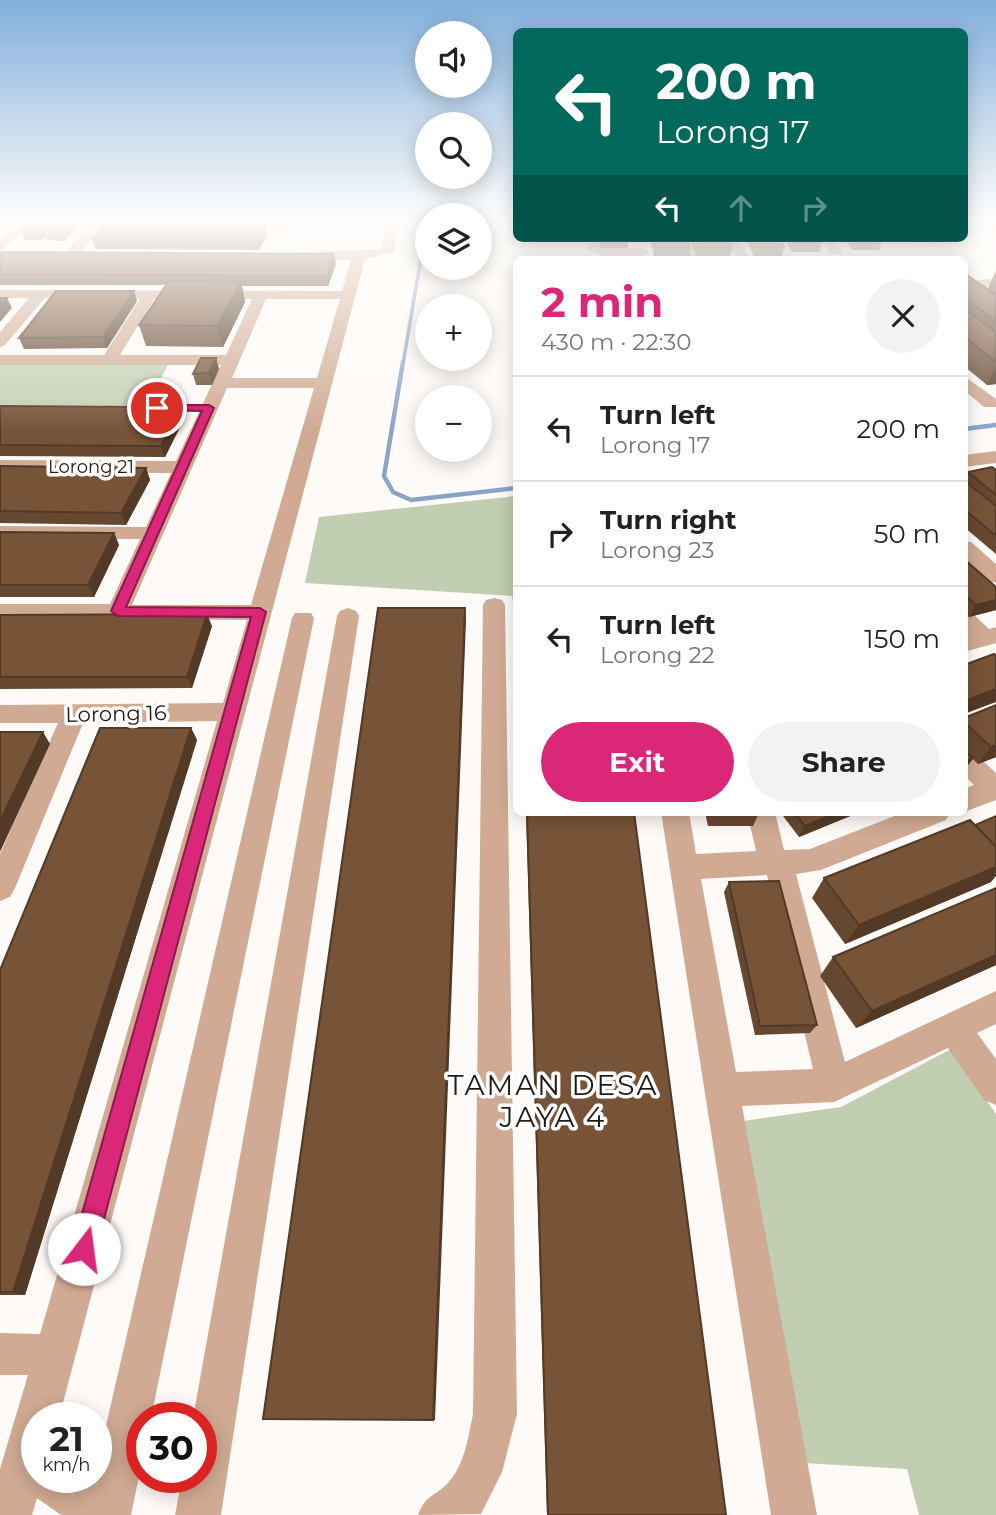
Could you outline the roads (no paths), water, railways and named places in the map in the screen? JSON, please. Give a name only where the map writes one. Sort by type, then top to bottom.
[{"type":"street","points":[[42,1402],[349,291]]},
{"type":"street","points":[[970,291],[985,302]]},
{"type":"street","points":[[0,294],[348,295]]},
{"type":"street","points":[[0,342],[40,295]]},
{"type":"street","points":[[108,361],[149,295]]},
{"type":"street","points":[[118,611],[183,467],[202,408],[221,383],[261,295]]},
{"type":"street","points":[[0,360],[231,360]]},
{"type":"street","points":[[221,383],[324,383]]},
{"type":"street","points":[[968,384],[993,402]]},
{"type":"street","points":[[968,408],[993,402]]},
{"type":"street","points":[[968,461],[993,460]]},
{"type":"street","name":"Lorong 21","points":[[0,466],[183,467]]},
{"type":"street","points":[[0,532],[153,533]]},
{"type":"street","points":[[968,551],[996,576]]},
{"type":"street","points":[[441,1515],[454,1510],[484,1466],[495,1415],[492,936],[505,682],[494,605]]},
{"type":"street","points":[[0,611],[260,612]]},
{"type":"street","points":[[198,1515],[348,616]]},
{"type":"street","points":[[108,1515],[303,618]]},
{"type":"street","points":[[968,623],[982,639]]},
{"type":"street","name":"Lorong 16","points":[[0,715],[232,712]]},
{"type":"street","points":[[0,888],[74,714]]},
{"type":"street","points":[[968,763],[996,788],[968,799]]},
{"type":"street","points":[[676,816],[794,1515]]},
{"type":"street","points":[[762,816],[834,1085]]},
{"type":"street","points":[[684,867],[811,862],[942,818]]},
{"type":"street","points":[[803,968],[838,960]]},
{"type":"street","points":[[721,1090],[834,1085],[996,1007]]},
{"type":"street","points":[[953,1027],[996,1088]]},
{"type":"street","points":[[0,1354],[55,1355]]},
{"type":"street","points":[[9,1515],[22,1493]]},
{"type":"street","points":[[69,1493],[100,1515]]},
{"type":"waterway","points":[[403,364],[415,291]]},
{"type":"waterway","points":[[403,362],[384,476],[393,492],[411,500],[513,488]]},
{"type":"waterway","points":[[968,428],[996,425]]},
{"type":"district","name":"TAMAN DESA JAYA 4","points":[[553,1101]]}]
